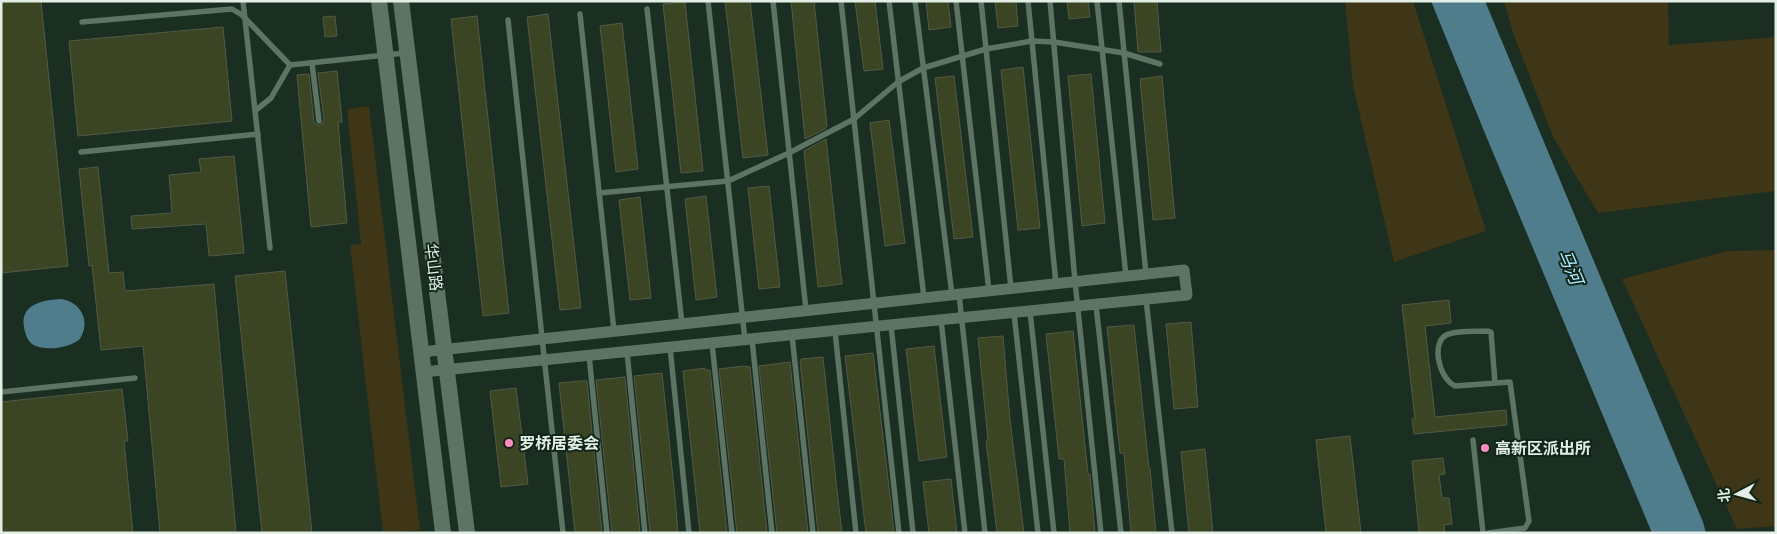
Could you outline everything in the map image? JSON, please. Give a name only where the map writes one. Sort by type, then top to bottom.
[{"type":"street","name":"华山路","points":[[379,1],[443,533]]},
{"type":"street","name":"华山路","points":[[401,1],[467,533]]},
{"type":"street","points":[[421,352],[1184,270],[1187,295],[424,372]]},
{"type":"lane","points":[[243,1],[270,248]]},
{"type":"lane","points":[[708,1],[743,317],[749,339],[772,533]]},
{"type":"lane","points":[[773,1],[806,310]]},
{"type":"lane","points":[[840,1],[899,533]]},
{"type":"lane","points":[[889,1],[924,298]]},
{"type":"lane","points":[[915,1],[923,68],[961,318],[985,533]]},
{"type":"lane","points":[[956,1],[989,291]]},
{"type":"lane","points":[[981,1],[1011,288]]},
{"type":"lane","points":[[1028,1],[1056,284]]},
{"type":"lane","points":[[1050,1],[1075,282],[1101,533]]},
{"type":"lane","points":[[1097,1],[1126,276]]},
{"type":"lane","points":[[1118,1],[1146,274]]},
{"type":"lane","points":[[82,22],[232,9],[245,18],[290,65]]},
{"type":"lane","points":[[648,9],[682,324]]},
{"type":"lane","points":[[580,14],[614,331]]},
{"type":"lane","points":[[508,20],[563,533]]},
{"type":"lane","points":[[599,194],[728,181],[789,153],[854,119],[898,82],[923,68],[986,49],[1032,41],[1054,42],[1124,53],[1160,64]]},
{"type":"lane","points":[[290,65],[408,52]]},
{"type":"lane","points":[[312,62],[319,122]]},
{"type":"lane","points":[[256,110],[271,98],[290,65]]},
{"type":"lane","points":[[81,152],[258,134]]},
{"type":"lane","points":[[1146,299],[1172,533]]},
{"type":"lane","points":[[1096,304],[1121,533]]},
{"type":"lane","points":[[1030,311],[1054,533]]},
{"type":"lane","points":[[1014,313],[1038,533]]},
{"type":"lane","points":[[941,320],[966,533]]},
{"type":"lane","points":[[891,325],[913,533]]},
{"type":"lane","points":[[835,331],[856,533]]},
{"type":"lane","points":[[1488,533],[1525,528],[1529,521],[1510,382],[1455,386],[1450,383],[1442,373],[1439,365],[1439,345],[1441,340],[1448,334],[1491,332],[1495,383]]},
{"type":"lane","points":[[792,335],[813,533]]},
{"type":"lane","points":[[712,343],[732,533]]},
{"type":"lane","points":[[670,347],[689,533]]},
{"type":"lane","points":[[627,352],[645,533]]},
{"type":"lane","points":[[589,355],[607,533]]},
{"type":"lane","points":[[1,392],[135,378]]},
{"type":"lane","points":[[1473,440],[1483,533]]},
{"type":"shaded area","points":[[1345,1],[1413,1],[1486,231],[1394,262],[1353,86]]},
{"type":"shaded area","points":[[1504,1],[1668,1],[1669,45],[1776,37],[1776,191],[1598,213],[1553,137],[1513,33]]},
{"type":"shaded area","points":[[369,106],[420,530],[383,533],[350,245],[361,244],[347,109]]},
{"type":"shaded area","points":[[1776,250],[1776,526],[1737,529],[1622,279],[1727,251]]},
{"type":"water","name":"马河","points":[[1431,1],[1485,1],[1706,533],[1652,533]]},
{"type":"water","points":[[61,299],[74,304],[82,313],[84,326],[80,339],[70,345],[57,348],[43,348],[32,344],[24,329],[24,319],[29,308],[40,302]]},
{"type":"building","points":[[1,1],[41,1],[68,266],[1,273]]},
{"type":"building","points":[[725,1],[750,1],[768,155],[743,158]]},
{"type":"building","points":[[791,1],[814,1],[827,126],[825,129],[805,139]]},
{"type":"building","points":[[855,1],[875,1],[883,69],[864,71]]},
{"type":"building","points":[[926,1],[948,1],[951,27],[929,30]]},
{"type":"building","points":[[995,1],[1016,1],[1018,26],[998,28]]},
{"type":"building","points":[[1067,1],[1088,1],[1090,17],[1069,19]]},
{"type":"building","points":[[1134,1],[1157,1],[1161,52],[1138,52]]},
{"type":"building","points":[[685,2],[703,171],[681,173],[663,4]]},
{"type":"building","points":[[548,14],[581,308],[560,310],[527,17]]},
{"type":"building","points":[[335,16],[337,36],[325,37],[323,17]]},
{"type":"building","points":[[477,16],[509,313],[483,316],[451,19]]},
{"type":"building","points":[[622,23],[638,169],[616,172],[600,26]]},
{"type":"building","points":[[223,27],[232,121],[78,136],[69,41]]},
{"type":"building","points":[[1023,67],[1040,228],[1018,230],[1001,70]]},
{"type":"building","points":[[337,71],[342,122],[338,122],[347,223],[311,227],[297,75],[309,74],[314,122],[319,126],[324,120],[318,73]]},
{"type":"building","points":[[1091,74],[1105,223],[1082,226],[1068,76]]},
{"type":"building","points":[[954,76],[973,237],[954,239],[935,78]]},
{"type":"building","points":[[1162,76],[1175,218],[1153,220],[1140,79]]},
{"type":"building","points":[[889,120],[905,243],[885,246],[870,123]]},
{"type":"building","points":[[826,139],[842,284],[818,287],[804,151]]},
{"type":"building","points":[[234,156],[244,253],[209,256],[206,224],[132,229],[131,216],[172,213],[169,175],[201,172],[199,159]]},
{"type":"building","points":[[98,167],[109,273],[123,272],[125,291],[214,284],[236,533],[160,533],[143,346],[101,350],[92,265],[89,266],[79,169]]},
{"type":"building","points":[[769,186],[780,287],[759,289],[748,188]]},
{"type":"building","points":[[706,196],[717,297],[696,300],[685,199]]},
{"type":"building","points":[[640,197],[651,298],[630,300],[619,200]]},
{"type":"building","points":[[285,271],[312,533],[262,533],[235,276]]},
{"type":"building","points":[[1449,300],[1451,323],[1425,326],[1435,417],[1506,410],[1507,425],[1414,434],[1412,419],[1415,419],[1402,305]]},
{"type":"building","points":[[1191,322],[1198,407],[1174,409],[1166,324]]},
{"type":"building","points":[[1134,325],[1156,533],[1131,533],[1124,453],[1120,453],[1107,327]]},
{"type":"building","points":[[1073,331],[1095,533],[1070,533],[1064,459],[1059,459],[1046,334]]},
{"type":"building","points":[[1003,336],[1010,420],[1024,533],[997,533],[986,441],[988,440],[978,338]]},
{"type":"building","points":[[934,346],[947,457],[919,461],[906,349]]},
{"type":"building","points":[[873,353],[894,533],[866,533],[845,356]]},
{"type":"building","points":[[823,357],[842,533],[818,533],[800,361],[802,361],[801,359]]},
{"type":"building","points":[[790,362],[808,533],[777,533],[759,366]]},
{"type":"building","points":[[750,367],[767,533],[737,533],[719,369]]},
{"type":"building","points":[[705,368],[705,370],[710,370],[727,533],[700,533],[683,371]]},
{"type":"building","points":[[662,373],[678,533],[650,533],[634,376]]},
{"type":"building","points":[[625,377],[640,533],[612,533],[596,380]]},
{"type":"building","points":[[587,381],[602,533],[575,533],[559,383]]},
{"type":"building","points":[[516,388],[528,484],[501,487],[490,391]]},
{"type":"building","points":[[122,389],[128,441],[124,441],[133,533],[1,533],[1,402]]},
{"type":"building","points":[[1350,436],[1361,533],[1326,533],[1316,440]]},
{"type":"building","points":[[1205,449],[1213,533],[1189,533],[1181,452]]},
{"type":"building","points":[[1443,458],[1445,474],[1439,475],[1442,498],[1449,498],[1452,524],[1444,525],[1445,533],[1419,533],[1412,461]]},
{"type":"building","points":[[951,479],[957,533],[929,533],[923,482]]},
{"type":"place","name":"罗桥居委会","points":[[509,443]]},
{"type":"place","name":"高新区派出所","points":[[1485,448]]}]
